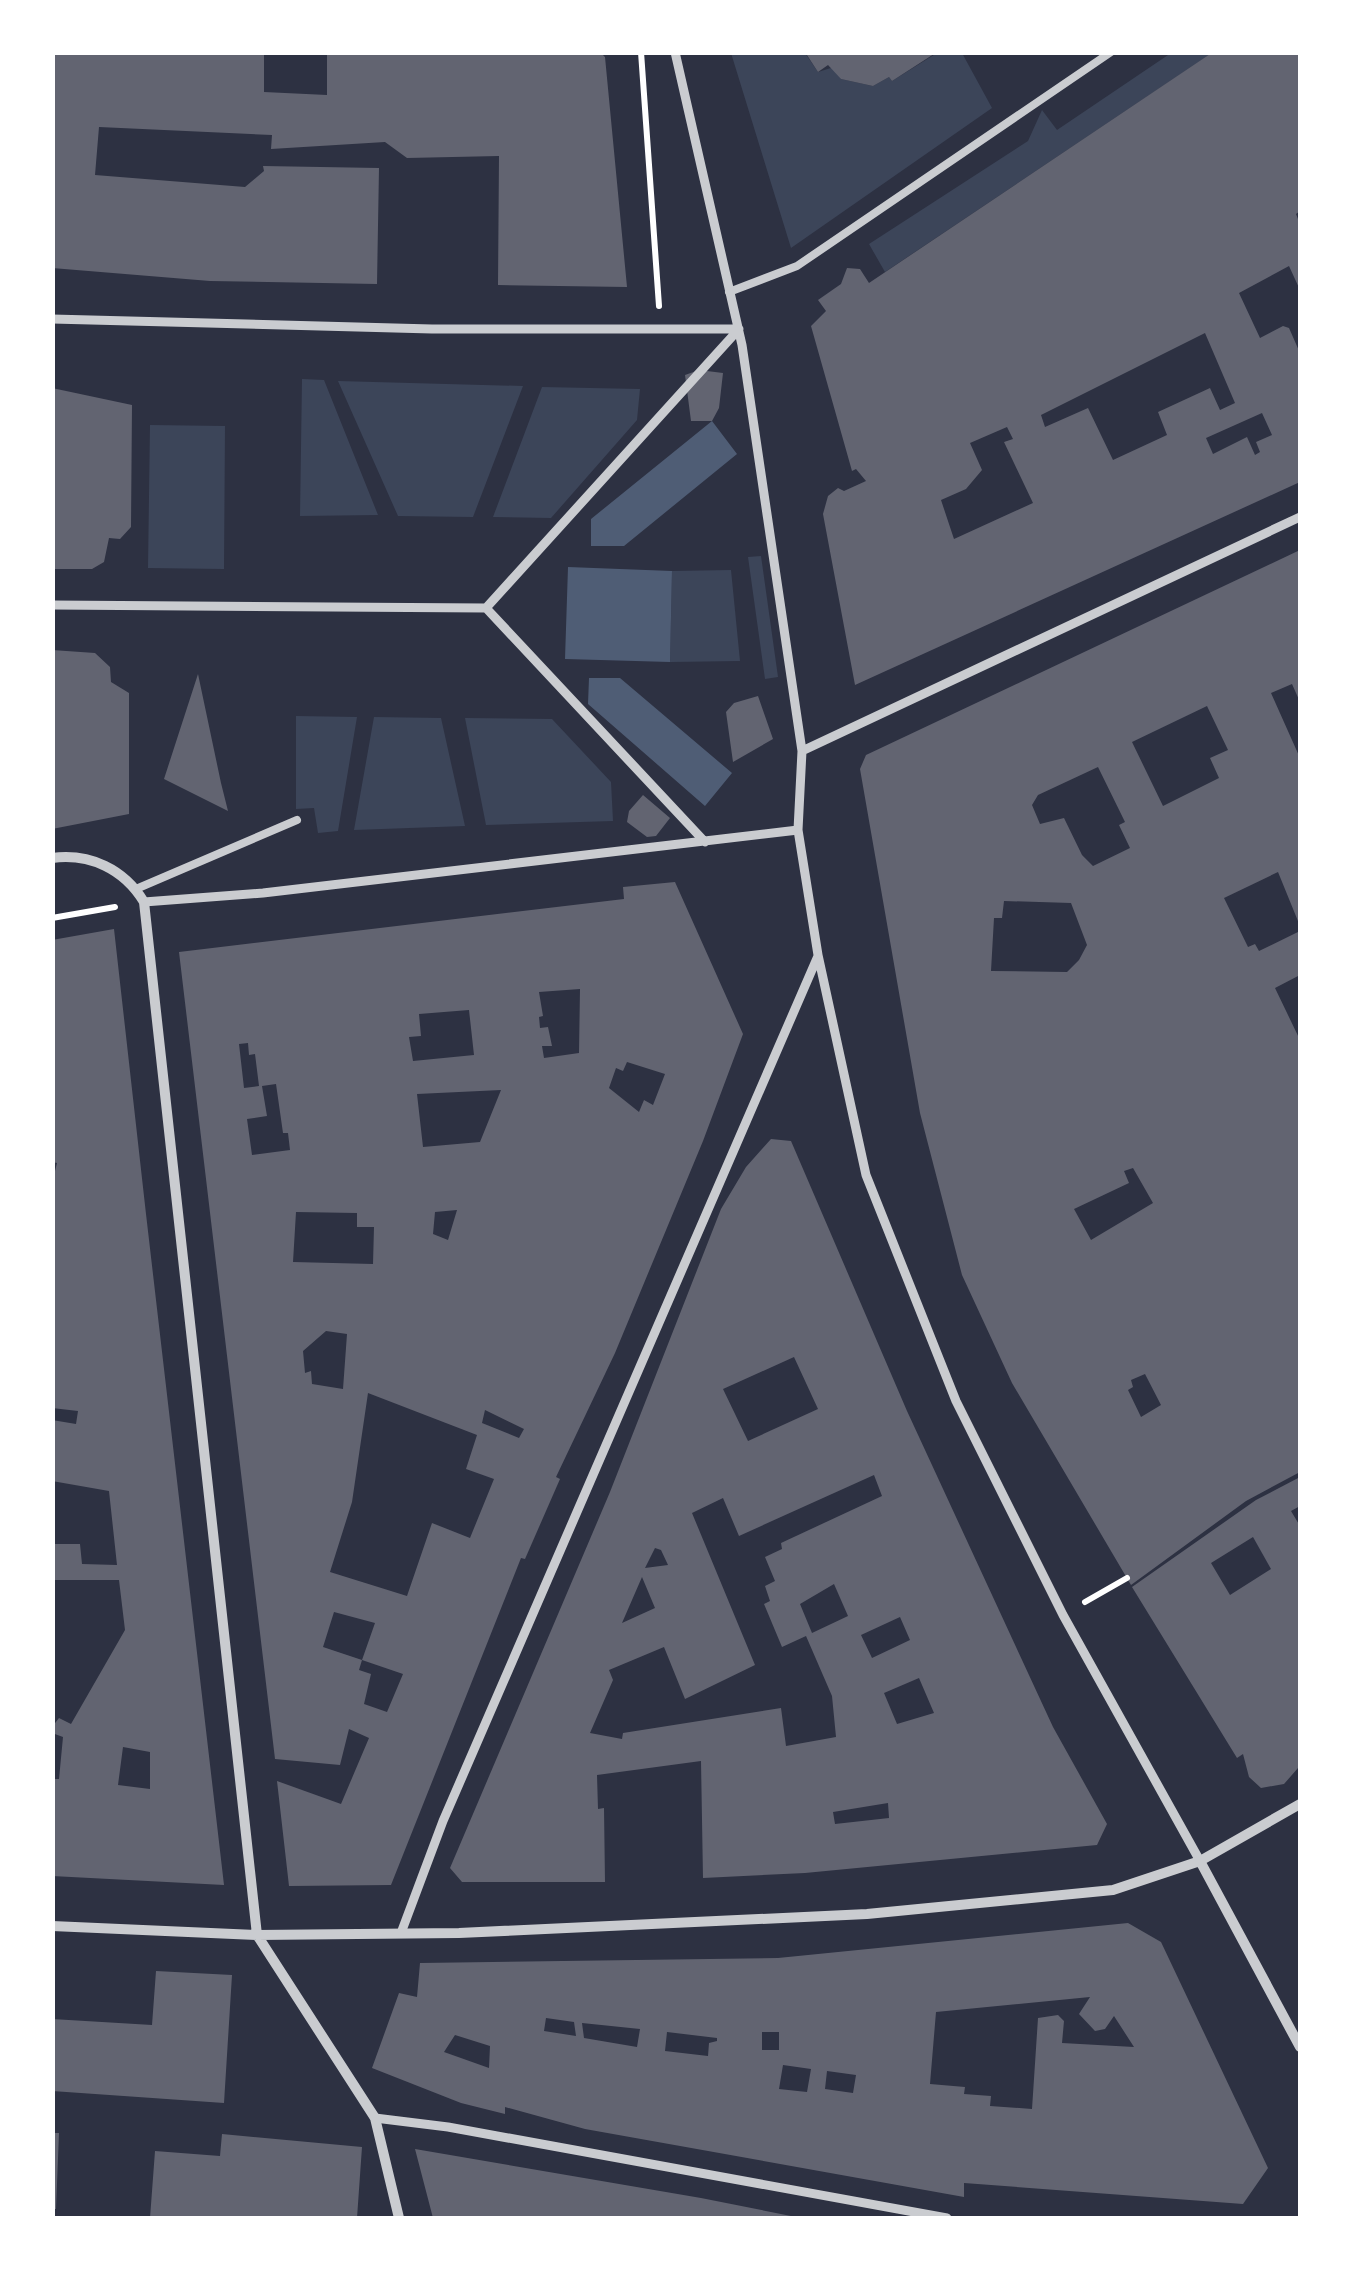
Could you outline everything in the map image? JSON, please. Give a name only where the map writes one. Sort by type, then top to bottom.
[{"type":"street","points":[[675,52],[738,329],[802,751],[798,830],[818,955],[866,1175],[956,1401],[1064,1615],[1300,2047]]},
{"type":"street","points":[[52,319],[432,329],[738,329]]},
{"type":"street","points":[[486,608],[738,329]]},
{"type":"street","points":[[802,751],[1300,517]]},
{"type":"street","points":[[52,606],[486,608],[705,842]]},
{"type":"street","points":[[144,902],[301,889],[798,830]]},
{"type":"street","points":[[52,858],[90,856],[136,889],[144,902],[257,1934],[375,2118],[399,2218]]},
{"type":"street","points":[[401,1932],[443,1821],[818,955]]},
{"type":"street","points":[[52,1926],[257,1934],[401,1932],[866,1914],[1113,1890],[1200,1861],[1300,1804]]},
{"type":"street","points":[[375,2118],[448,2127],[947,2218]]},
{"type":"lane","points":[[729,292],[797,266],[1111,52]]},
{"type":"lane","points":[[136,889],[297,820]]},
{"type":"path","points":[[641,52],[660,329]]},
{"type":"path","points":[[52,918],[144,902]]},
{"type":"path","points":[[1064,1615],[1128,1578]]},
{"type":"shaded area","points":[[731,53],[805,53],[818,72],[834,67],[841,79],[873,86],[889,77],[892,81],[937,53],[962,53],[992,108],[791,248]]},
{"type":"shaded area","points":[[1171,53],[1209,55],[885,272],[869,244],[1028,141],[1042,110],[1057,130]]},
{"type":"shaded area","points":[[302,379],[324,380],[378,515],[300,516]]},
{"type":"shaded area","points":[[338,381],[523,386],[473,517],[398,516]]},
{"type":"shaded area","points":[[542,387],[640,389],[637,420],[551,518],[493,517]]},
{"type":"shaded area","points":[[712,421],[737,454],[624,546],[591,546],[591,519]]},
{"type":"shaded area","points":[[150,425],[225,426],[224,569],[148,568]]},
{"type":"shaded area","points":[[761,556],[778,677],[765,679],[748,557]]},
{"type":"shaded area","points":[[568,567],[672,571],[670,662],[565,659]]},
{"type":"shaded area","points":[[731,570],[740,661],[670,662],[672,571]]},
{"type":"shaded area","points":[[589,678],[620,678],[732,773],[705,806],[588,704]]},
{"type":"shaded area","points":[[296,716],[357,717],[338,831],[318,833],[314,808],[296,809]]},
{"type":"shaded area","points":[[374,717],[441,718],[465,826],[354,830]]},
{"type":"shaded area","points":[[465,718],[552,719],[611,782],[613,821],[486,825]]},
{"type":"building","points":[[52,52],[264,52],[264,92],[327,95],[327,52],[600,52],[605,57],[627,287],[498,285],[499,156],[407,158],[385,142],[271,149],[272,135],[99,127],[95,175],[245,187],[264,171],[263,166],[379,168],[377,284],[210,281],[52,268]]},
{"type":"building","points":[[805,52],[937,52],[892,81],[889,77],[873,86],[841,79],[828,65],[818,72]]},
{"type":"building","points":[[1213,52],[1300,52],[1300,211],[1296,214],[1300,224],[1300,290],[1289,266],[1239,293],[1260,338],[1283,326],[1289,328],[1300,353],[1300,482],[855,685],[823,514],[828,496],[838,488],[844,491],[866,481],[856,469],[852,471],[811,326],[826,311],[818,300],[841,284],[847,268],[860,269],[869,283]],"holes":[[[1205,333],[1235,403],[1220,410],[1210,388],[1158,412],[1167,435],[1113,460],[1088,408],[1045,427],[1041,415]],[[1262,413],[1272,435],[1256,442],[1260,452],[1255,455],[1247,437],[1213,454],[1206,438]],[[1007,427],[1013,439],[1004,442],[1033,503],[954,539],[941,500],[966,489],[982,470],[970,443]]]},
{"type":"building","points":[[699,370],[723,373],[719,408],[712,421],[691,421],[685,375]]},
{"type":"building","points":[[52,388],[132,405],[131,527],[120,539],[109,538],[104,562],[92,569],[52,569]]},
{"type":"building","points":[[1300,550],[1300,702],[1292,684],[1271,693],[1300,758],[1300,926],[1278,872],[1224,898],[1248,947],[1255,944],[1259,951],[1300,931],[1300,975],[1275,988],[1300,1040],[1300,1472],[1246,1501],[1131,1585],[1012,1383],[962,1275],[920,1113],[860,769],[866,755]],"holes":[[[1207,706],[1228,750],[1210,758],[1219,778],[1163,806],[1132,742]],[[1098,767],[1125,822],[1119,825],[1130,848],[1093,866],[1082,855],[1064,818],[1040,824],[1032,805],[1038,795]],[[1004,901],[1071,903],[1087,945],[1067,972],[991,971],[994,918],[1002,918]],[[1133,1168],[1153,1203],[1091,1240],[1074,1209],[1129,1183],[1124,1171]],[[1145,1374],[1161,1405],[1141,1417],[1128,1390],[1133,1387],[1131,1380]]]},
{"type":"building","points":[[52,650],[95,653],[110,667],[111,682],[129,693],[129,814],[52,829]]},
{"type":"building","points":[[198,674],[221,783],[228,811],[164,779]]},
{"type":"building","points":[[758,696],[773,739],[733,762],[726,712],[734,703]]},
{"type":"building","points":[[643,795],[670,818],[656,836],[647,837],[627,822],[629,811]]},
{"type":"building","points":[[675,882],[743,1034],[615,1353],[556,1477],[560,1479],[525,1559],[521,1558],[391,1885],[289,1886],[277,1781],[341,1804],[369,1738],[349,1729],[340,1765],[275,1759],[179,952],[624,899],[623,887]],"holes":[[[580,989],[579,1053],[544,1058],[542,1046],[552,1046],[548,1027],[540,1028],[539,1017],[543,1016],[539,992]],[[469,1010],[474,1055],[413,1061],[409,1037],[421,1036],[419,1014]],[[248,1043],[249,1055],[255,1054],[259,1086],[244,1088],[239,1044]],[[627,1062],[665,1074],[653,1105],[644,1100],[639,1112],[609,1088],[616,1068],[623,1071]],[[276,1084],[283,1133],[288,1133],[290,1150],[252,1155],[247,1119],[267,1116],[262,1086]],[[501,1090],[480,1142],[423,1147],[417,1094]],[[457,1210],[448,1240],[433,1234],[435,1212]],[[296,1212],[357,1213],[357,1227],[374,1227],[373,1264],[293,1262]],[[326,1331],[347,1334],[343,1389],[312,1384],[311,1371],[305,1373],[303,1351]],[[368,1393],[477,1435],[466,1469],[494,1479],[470,1538],[432,1523],[407,1596],[330,1572],[352,1502]],[[485,1410],[524,1429],[519,1438],[482,1423]],[[334,1612],[375,1623],[362,1660],[323,1647]],[[362,1660],[403,1674],[387,1712],[364,1704],[371,1674],[359,1670]]]},
{"type":"building","points":[[114,929],[224,1885],[52,1876],[52,1779],[59,1779],[63,1737],[52,1733],[52,1727],[59,1718],[71,1724],[125,1630],[119,1580],[52,1580],[52,1544],[80,1544],[82,1564],[117,1565],[109,1491],[52,1481],[52,1420],[76,1424],[78,1411],[52,1408],[52,1183],[57,1163],[52,1162],[52,940]],"holes":[[[123,1747],[150,1752],[150,1789],[118,1785]]]},
{"type":"building","points":[[771,1139],[791,1141],[907,1411],[1053,1727],[1107,1824],[1097,1845],[805,1873],[703,1878],[701,1761],[597,1775],[598,1809],[604,1808],[605,1882],[462,1882],[450,1868],[610,1492],[721,1209],[746,1167]],"holes":[[[794,1357],[818,1409],[748,1441],[723,1389]],[[874,1475],[882,1496],[781,1543],[782,1549],[765,1557],[775,1581],[765,1586],[770,1601],[764,1604],[782,1647],[806,1636],[832,1696],[836,1737],[786,1746],[781,1708],[623,1733],[622,1739],[590,1733],[613,1680],[609,1670],[664,1647],[685,1699],[755,1665],[692,1513],[723,1498],[739,1536]],[[655,1548],[661,1550],[668,1565],[645,1568]],[[642,1577],[655,1608],[622,1623]],[[834,1584],[848,1616],[812,1633],[800,1604]],[[900,1617],[910,1640],[872,1658],[861,1635]],[[919,1678],[934,1713],[897,1724],[884,1693]],[[888,1803],[889,1818],[835,1824],[833,1812]]]},
{"type":"building","points":[[1300,1477],[1300,1506],[1291,1511],[1300,1526],[1300,1773],[1298,1768],[1284,1784],[1261,1788],[1249,1777],[1243,1754],[1237,1758],[1132,1587],[1256,1500]],"holes":[[[1253,1537],[1271,1569],[1230,1595],[1211,1563]]]},
{"type":"building","points":[[1128,1923],[1161,1942],[1268,2168],[1243,2204],[964,2183],[964,2197],[585,2129],[505,2107],[505,2114],[461,2103],[372,2068],[399,1993],[417,1997],[420,1963],[778,1958]],"holes":[[[1090,1997],[1079,2014],[1095,2031],[1105,2029],[1114,2016],[1134,2047],[1062,2043],[1064,2021],[1058,2015],[1038,2018],[1032,2109],[990,2106],[991,2096],[964,2094],[965,2087],[930,2084],[936,2012]],[[546,2018],[574,2022],[576,2036],[544,2031]],[[582,2023],[640,2029],[637,2047],[584,2038]],[[667,2032],[717,2038],[709,2043],[708,2056],[665,2051]],[[762,2032],[779,2032],[779,2050],[762,2050]],[[455,2035],[490,2046],[489,2068],[444,2052]],[[783,2065],[811,2069],[807,2092],[779,2089]],[[827,2071],[856,2075],[853,2093],[825,2089]]]},
{"type":"building","points":[[156,1971],[232,1975],[224,2103],[52,2091],[52,2019],[152,2025]]},
{"type":"building","points":[[52,2133],[59,2133],[56,2209],[52,2209]]},
{"type":"building","points":[[222,2134],[362,2147],[357,2218],[150,2218],[155,2151],[220,2156]]},
{"type":"building","points":[[415,2149],[701,2198],[801,2218],[433,2218]]}]
